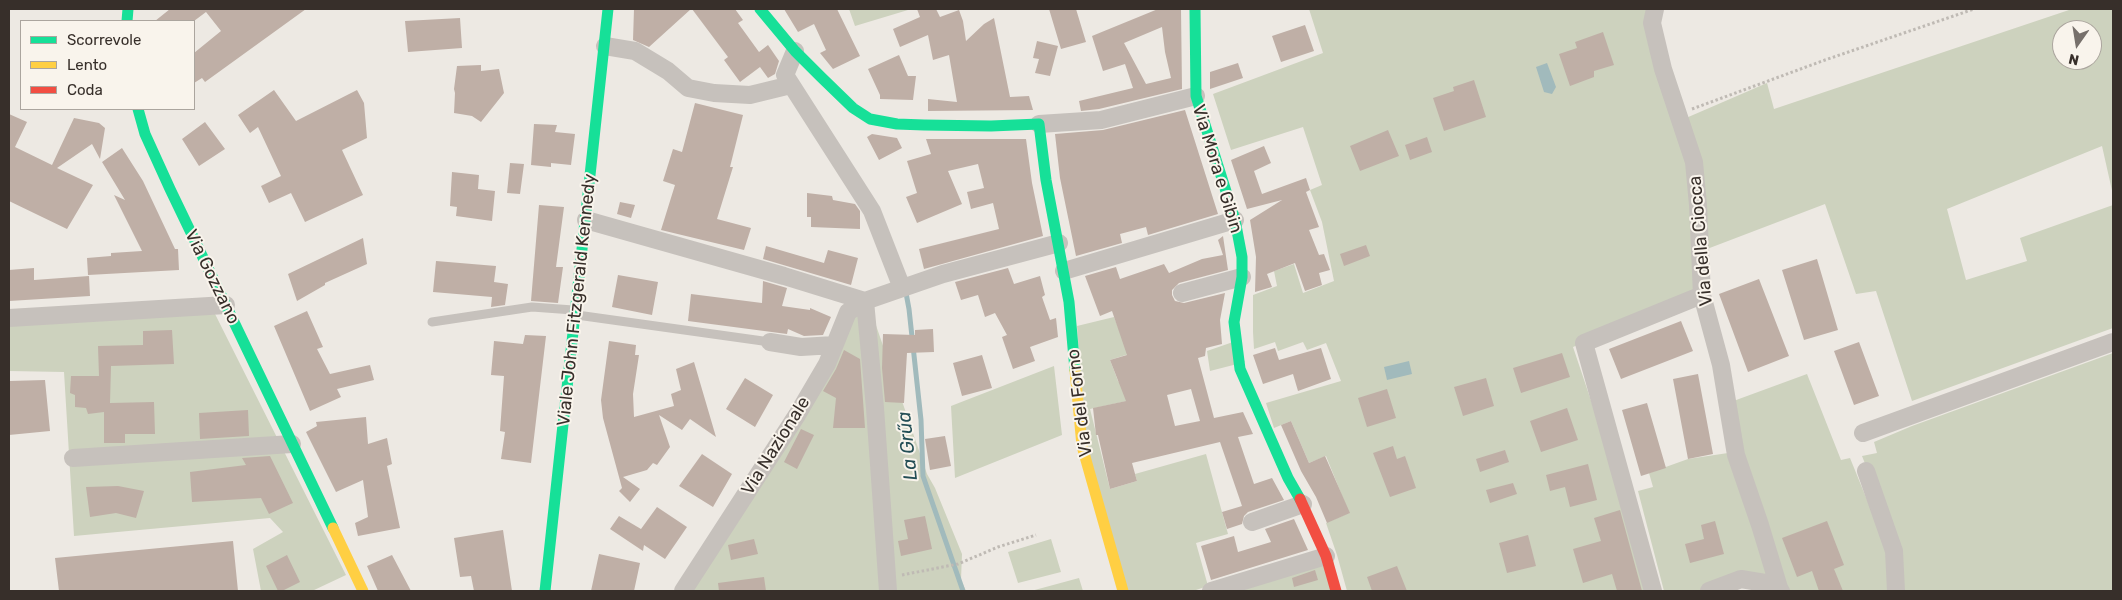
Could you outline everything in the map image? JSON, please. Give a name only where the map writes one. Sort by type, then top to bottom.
[{"type":"street","name":"Viale John Fitzgerald Kennedy","points":[[544,591],[608,9]]},
{"type":"street","name":"Via Mora e Gibin","points":[[760,9],[796,52],[853,108],[870,119],[897,124],[991,126],[1101,120],[1196,96],[1235,220],[1242,257],[1242,277],[1234,322],[1240,369],[1288,478],[1326,556],[1336,591]]},
{"type":"street","points":[[1195,9],[1196,96]]},
{"type":"street","name":"Via della Ciocca","points":[[1655,9],[1652,23],[1663,69],[1694,162],[1699,214],[1702,295],[1721,365],[1736,456],[1780,591]]},
{"type":"street","points":[[605,46],[635,51],[668,71],[688,88],[714,93],[750,95],[791,85]]},
{"type":"street","points":[[796,52],[785,75],[872,211],[902,288]]},
{"type":"street","name":"Via Gozzano","points":[[138,110],[148,142],[363,591]]},
{"type":"street","name":"Via del Forno","points":[[1039,124],[1049,198],[1064,271],[1082,446],[1123,591]]},
{"type":"street","points":[[586,220],[866,301],[888,585]]},
{"type":"street","points":[[1064,271],[1235,220]]},
{"type":"street","name":"Via Nazionale","points":[[683,591],[797,415],[827,364],[848,312],[866,301],[943,274],[1059,242]]},
{"type":"street","points":[[1182,293],[1242,277]]},
{"type":"street","points":[[1653,591],[1584,343],[1702,295]]},
{"type":"street","points":[[9,318],[226,305]]},
{"type":"street","points":[[770,342],[801,347],[834,345]]},
{"type":"street","points":[[1863,433],[2113,342]]},
{"type":"street","points":[[73,458],[292,444]]},
{"type":"street","points":[[1866,471],[1894,551],[1896,591]]},
{"type":"street","points":[[1252,522],[1302,504]]},
{"type":"street","points":[[1211,591],[1326,556]]},
{"type":"street","points":[[1709,591],[1741,579],[1765,583],[1780,591]]},
{"type":"lane","points":[[432,322],[532,307],[770,342]]},
{"type":"path","points":[[1679,113],[1974,9]]},
{"type":"path","points":[[888,585],[949,565],[958,564],[998,547],[1036,535]]},
{"type":"green space","points":[[849,9],[908,9],[908,10],[855,26]]},
{"type":"green space","points":[[1309,9],[1653,9],[1686,147],[1699,294],[1573,347],[1655,591],[1347,591],[1326,523],[1349,513],[1326,456],[1309,463],[1291,421],[1274,428],[1266,403],[1341,381],[1326,343],[1307,350],[1303,342],[1278,351],[1275,342],[1254,349],[1253,295],[1277,286],[1274,271],[1294,264],[1303,293],[1334,281],[1322,222],[1310,190],[1322,185],[1303,127],[1231,150],[1213,94],[1323,53]]},
{"type":"green space","points":[[2072,9],[2113,9],[2113,195],[2102,146],[1947,209],[1966,280],[2027,261],[2020,238],[2113,205],[2113,328],[1912,401],[1876,291],[1856,294],[1825,204],[1707,249],[1686,118],[1767,83],[1774,109]]},
{"type":"green space","points":[[868,302],[927,474],[935,488],[962,554],[961,580],[966,591],[890,591]]},
{"type":"green space","points":[[863,305],[887,591],[688,591],[843,330]]},
{"type":"green space","points":[[215,314],[346,575],[312,591],[261,591],[253,549],[283,532],[270,518],[74,536],[64,372],[9,371],[9,326]]},
{"type":"green space","points":[[1114,317],[1129,354],[1110,360],[1118,381],[1136,399],[1090,409],[1110,489],[1137,481],[1135,474],[1206,454],[1228,534],[1196,543],[1208,586],[1193,591],[1127,591],[1086,446],[1077,326]]},
{"type":"green space","points":[[1233,342],[1245,362],[1210,371],[1207,351]]},
{"type":"green space","points":[[2113,353],[2113,591],[1901,591],[1895,539],[1862,456],[1877,453],[1874,442],[1912,426]]},
{"type":"green space","points":[[1054,366],[1062,435],[955,478],[951,406]]},
{"type":"green space","points":[[1807,374],[1841,460],[1850,458],[1889,554],[1890,591],[1782,591],[1728,403]]},
{"type":"green space","points":[[1728,453],[1778,588],[1766,582],[1707,591],[1664,591],[1638,491],[1653,487],[1649,473],[1688,459]]},
{"type":"green space","points":[[1051,539],[1061,572],[1018,583],[1008,552]]},
{"type":"green space","points":[[1333,558],[1337,591],[1223,591]]},
{"type":"green space","points":[[1079,578],[1083,591],[1031,591]]},
{"type":"water","points":[[1547,63],[1556,87],[1552,94],[1544,92],[1536,67]]},
{"type":"water","points":[[1409,361],[1412,374],[1387,380],[1384,367]]},
{"type":"building","points":[[170,9],[306,9],[205,82],[202,78],[195,82],[195,52],[221,31],[206,12],[195,20],[156,20]]},
{"type":"building","points":[[634,9],[691,9],[649,47],[633,40]]},
{"type":"building","points":[[692,9],[735,9],[743,20],[738,23],[759,52],[768,45],[779,61],[775,74],[768,78],[760,67],[740,82],[724,60],[728,57]]},
{"type":"building","points":[[784,9],[837,9],[860,56],[833,69],[820,53],[826,50],[814,24],[798,32]]},
{"type":"building","points":[[917,9],[936,9],[940,17],[959,10],[966,41],[984,24],[994,18],[1010,97],[1029,96],[1033,110],[928,111],[928,99],[957,102],[949,55],[933,60],[928,35],[900,47],[893,29],[920,17]]},
{"type":"building","points":[[1049,9],[1076,9],[1086,42],[1061,49]]},
{"type":"building","points":[[1158,9],[1181,9],[1182,89],[1099,109],[1081,111],[1079,101],[1133,88],[1125,64],[1103,71],[1092,36]],"holes":[[[1162,27],[1171,78],[1146,84],[1124,43]]]},
{"type":"building","points":[[460,18],[462,48],[408,52],[405,21]]},
{"type":"building","points":[[1305,25],[1314,51],[1281,62],[1272,36]]},
{"type":"building","points":[[1603,32],[1614,65],[1594,71],[1594,77],[1570,86],[1559,54],[1577,48],[1575,42]]},
{"type":"building","points":[[1037,41],[1058,46],[1050,76],[1035,73],[1039,59],[1033,58]]},
{"type":"building","points":[[899,55],[908,76],[916,76],[913,100],[880,99],[868,69]]},
{"type":"building","points":[[1238,63],[1243,78],[1210,89],[1210,72]]},
{"type":"building","points":[[481,65],[481,71],[499,69],[504,93],[481,122],[472,116],[454,113],[454,89],[457,66]]},
{"type":"building","points":[[1474,80],[1486,117],[1444,131],[1433,98],[1454,91],[1453,87]]},
{"type":"building","points":[[274,90],[296,121],[357,90],[364,103],[367,138],[342,150],[363,195],[305,222],[291,193],[269,203],[261,186],[281,176],[258,127],[250,133],[238,115]]},
{"type":"building","points":[[695,103],[743,115],[730,167],[733,167],[717,219],[751,228],[744,250],[661,230],[675,185],[663,181],[673,149],[682,152]]},
{"type":"building","points":[[1185,110],[1218,214],[1148,235],[1146,227],[1120,234],[1122,243],[1076,256],[1060,178],[1055,134],[1103,130]]},
{"type":"building","points":[[9,114],[27,122],[15,147],[52,165],[74,118],[99,123],[105,128],[100,159],[92,144],[57,168],[93,185],[67,229],[9,201]]},
{"type":"building","points":[[205,122],[225,149],[199,166],[182,139]]},
{"type":"building","points":[[534,124],[557,125],[555,132],[575,134],[571,165],[551,163],[551,167],[531,165]]},
{"type":"building","points":[[1388,130],[1399,156],[1360,171],[1350,146]]},
{"type":"building","points":[[872,134],[897,138],[902,148],[879,160],[867,137]]},
{"type":"building","points":[[1427,137],[1432,152],[1410,160],[1405,145]]},
{"type":"building","points":[[926,139],[1026,139],[1032,183],[1043,236],[924,269],[919,249],[999,229],[993,203],[971,209],[967,192],[984,188],[978,164],[948,171],[962,204],[917,223],[906,197],[917,193],[907,161],[931,154]]},
{"type":"building","points":[[1264,146],[1271,163],[1254,171],[1262,194],[1306,178],[1310,190],[1306,192],[1319,227],[1309,230],[1319,255],[1324,254],[1330,270],[1319,273],[1322,285],[1305,291],[1295,263],[1267,274],[1272,287],[1255,292],[1256,257],[1250,220],[1282,200],[1247,209],[1231,160]]},
{"type":"building","points":[[122,148],[143,181],[175,249],[178,249],[179,270],[88,275],[87,258],[111,256],[111,253],[142,251],[114,195],[125,200],[102,162]]},
{"type":"building","points":[[510,163],[524,164],[520,194],[507,193]]},
{"type":"building","points":[[452,172],[479,175],[478,189],[495,191],[492,221],[456,216],[457,207],[450,206]]},
{"type":"building","points":[[807,193],[832,196],[833,200],[855,204],[860,211],[860,229],[811,227],[811,217],[807,217]]},
{"type":"building","points":[[620,202],[635,205],[631,218],[617,214]]},
{"type":"building","points":[[539,205],[564,207],[556,267],[563,267],[558,303],[531,301]]},
{"type":"building","points":[[1223,236],[1228,270],[1179,283],[1172,290],[1172,295],[1175,301],[1184,303],[1225,293],[1220,320],[1222,344],[1206,348],[1205,356],[1198,358],[1214,418],[1243,412],[1253,434],[1238,437],[1254,484],[1272,478],[1284,500],[1248,512],[1244,516],[1242,524],[1227,529],[1222,512],[1242,506],[1220,442],[1132,463],[1137,481],[1110,489],[1098,435],[1096,435],[1093,408],[1126,401],[1110,360],[1127,355],[1112,311],[1100,316],[1085,276],[1116,267],[1120,279],[1164,264],[1169,273],[1202,259],[1223,255],[1218,240]],"holes":[[[1191,389],[1200,421],[1175,426],[1167,395]]]},
{"type":"building","points":[[363,238],[367,264],[325,283],[325,285],[297,301],[288,274]]},
{"type":"building","points":[[1366,245],[1370,256],[1344,266],[1340,254]]},
{"type":"building","points":[[766,246],[824,263],[828,250],[858,258],[851,285],[763,259]]},
{"type":"building","points":[[1817,259],[1838,330],[1804,340],[1782,270]]},
{"type":"building","points":[[436,261],[496,266],[494,282],[508,284],[505,305],[491,307],[492,297],[433,292]]},
{"type":"building","points":[[34,268],[34,280],[89,276],[90,296],[9,301],[9,270]]},
{"type":"building","points":[[1008,268],[1014,284],[1040,276],[1045,295],[1042,297],[1050,320],[1056,318],[1058,337],[1030,347],[1035,361],[1013,369],[1002,337],[1007,335],[995,313],[985,317],[978,295],[961,300],[955,282]]},
{"type":"building","points":[[618,275],[658,282],[652,315],[612,307]]},
{"type":"building","points":[[1759,279],[1789,356],[1748,372],[1719,294]]},
{"type":"building","points":[[763,281],[787,288],[782,306],[810,310],[810,308],[831,317],[823,335],[804,336],[788,329],[787,334],[688,321],[691,294],[762,303]]},
{"type":"building","points":[[307,311],[323,347],[317,349],[330,374],[370,365],[374,380],[337,389],[341,397],[310,411],[274,326]]},
{"type":"building","points":[[1681,321],[1693,351],[1621,379],[1609,349]]},
{"type":"building","points":[[933,329],[934,352],[907,353],[904,403],[885,402],[882,368],[883,334],[915,335],[915,330]]},
{"type":"building","points":[[172,330],[174,364],[111,366],[110,403],[154,402],[155,434],[125,434],[125,443],[104,443],[104,412],[88,414],[86,408],[75,407],[75,395],[70,393],[71,376],[99,376],[98,346],[143,345],[143,331]]},
{"type":"building","points":[[525,335],[546,336],[531,463],[501,459],[505,432],[500,431],[504,376],[491,375],[494,341],[523,344]]},
{"type":"building","points":[[609,341],[636,345],[635,355],[639,355],[633,394],[634,417],[674,406],[671,394],[681,390],[676,369],[694,362],[716,437],[690,419],[682,430],[659,415],[670,447],[657,465],[653,463],[647,470],[623,477],[640,489],[630,502],[619,491],[622,488],[603,418],[601,400]]},
{"type":"building","points":[[1859,342],[1879,396],[1854,405],[1834,351]]},
{"type":"building","points":[[1275,348],[1279,360],[1321,348],[1331,379],[1298,391],[1293,374],[1263,384],[1253,355]]},
{"type":"building","points":[[844,350],[860,359],[865,428],[833,428],[836,398],[823,391],[836,369]]},
{"type":"building","points":[[1562,353],[1570,377],[1521,393],[1513,368]]},
{"type":"building","points":[[982,355],[992,388],[962,396],[953,363]]},
{"type":"building","points":[[1698,374],[1713,454],[1688,459],[1673,379]]},
{"type":"building","points":[[745,378],[773,395],[755,427],[726,409]]},
{"type":"building","points":[[1486,378],[1494,406],[1463,416],[1454,387]]},
{"type":"building","points":[[45,380],[50,431],[9,435],[9,381]]},
{"type":"building","points":[[1387,389],[1396,418],[1367,427],[1358,398]]},
{"type":"building","points":[[1647,403],[1666,468],[1641,476],[1622,410]]},
{"type":"building","points":[[1567,408],[1578,440],[1541,452],[1530,421]]},
{"type":"building","points":[[248,410],[249,436],[200,439],[199,413]]},
{"type":"building","points":[[366,417],[368,444],[387,438],[392,464],[387,466],[400,528],[358,536],[355,523],[368,517],[363,480],[336,492],[306,432],[317,426],[316,422]]},
{"type":"building","points":[[1291,421],[1309,463],[1325,456],[1350,513],[1327,523],[1281,425]]},
{"type":"building","points":[[801,429],[814,435],[797,469],[784,462]]},
{"type":"building","points":[[945,436],[951,466],[930,470],[925,439]]},
{"type":"building","points":[[1393,446],[1397,459],[1405,456],[1416,488],[1390,497],[1373,453]]},
{"type":"building","points":[[1505,450],[1509,462],[1480,472],[1476,459]]},
{"type":"building","points":[[702,454],[732,474],[713,507],[679,486]]},
{"type":"building","points":[[270,456],[293,503],[269,514],[261,498],[192,502],[190,472],[246,465],[242,458]]},
{"type":"building","points":[[1588,464],[1597,500],[1570,507],[1565,487],[1550,491],[1546,475]]},
{"type":"building","points":[[1513,483],[1517,494],[1490,503],[1486,490]]},
{"type":"building","points":[[118,486],[144,491],[136,518],[116,513],[90,517],[86,487]]},
{"type":"building","points":[[657,507],[687,527],[665,559],[644,545],[643,551],[610,529],[619,516],[641,529]]},
{"type":"building","points":[[1620,510],[1642,591],[1617,591],[1612,574],[1583,583],[1573,549],[1601,541],[1594,518]]},
{"type":"building","points":[[925,516],[932,549],[901,556],[898,541],[908,539],[904,520]]},
{"type":"building","points":[[1294,519],[1308,550],[1211,580],[1201,546],[1234,536],[1238,552],[1271,542],[1265,529]]},
{"type":"building","points":[[1715,521],[1724,554],[1690,563],[1685,544],[1704,539],[1701,525]]},
{"type":"building","points":[[1827,521],[1844,565],[1834,569],[1843,591],[1819,591],[1812,571],[1797,577],[1782,538]]},
{"type":"building","points":[[503,530],[512,591],[474,591],[471,576],[460,577],[454,538]]},
{"type":"building","points":[[1528,535],[1536,566],[1507,573],[1499,543]]},
{"type":"building","points":[[754,539],[758,554],[731,560],[728,545]]},
{"type":"building","points":[[233,541],[238,591],[59,591],[55,558]]},
{"type":"building","points":[[599,554],[640,563],[634,591],[591,591]]},
{"type":"building","points":[[287,555],[300,582],[282,591],[278,591],[266,566]]},
{"type":"building","points":[[392,555],[411,591],[378,591],[367,566]]},
{"type":"building","points":[[1397,566],[1407,591],[1372,591],[1367,577]]},
{"type":"building","points":[[1315,570],[1318,580],[1294,587],[1292,578]]},
{"type":"building","points":[[764,577],[766,591],[719,591],[718,583]]},
{"type":"waterway","name":"La Grűa","points":[[906,293],[921,420],[923,476],[963,591]]},
{"type":"traffic: fast","points":[[127,20],[128,9]]},
{"type":"traffic: fast","points":[[545,591],[608,9]]},
{"type":"traffic: fast","points":[[760,9],[795,51],[853,108],[870,119],[897,124],[924,125],[991,126],[1039,124],[1046,180],[1069,302],[1075,370]]},
{"type":"traffic: fast","points":[[1195,9],[1196,96],[1235,220],[1242,257],[1242,277],[1234,322],[1240,369],[1288,478],[1300,499]]},
{"type":"traffic: fast","points":[[138,110],[145,134],[170,189],[333,528]]},
{"type":"traffic: slow","points":[[1075,370],[1082,446],[1123,591]]},
{"type":"traffic: slow","points":[[333,528],[363,591]]},
{"type":"traffic: jam","points":[[1300,499],[1326,556],[1336,591]]}]
